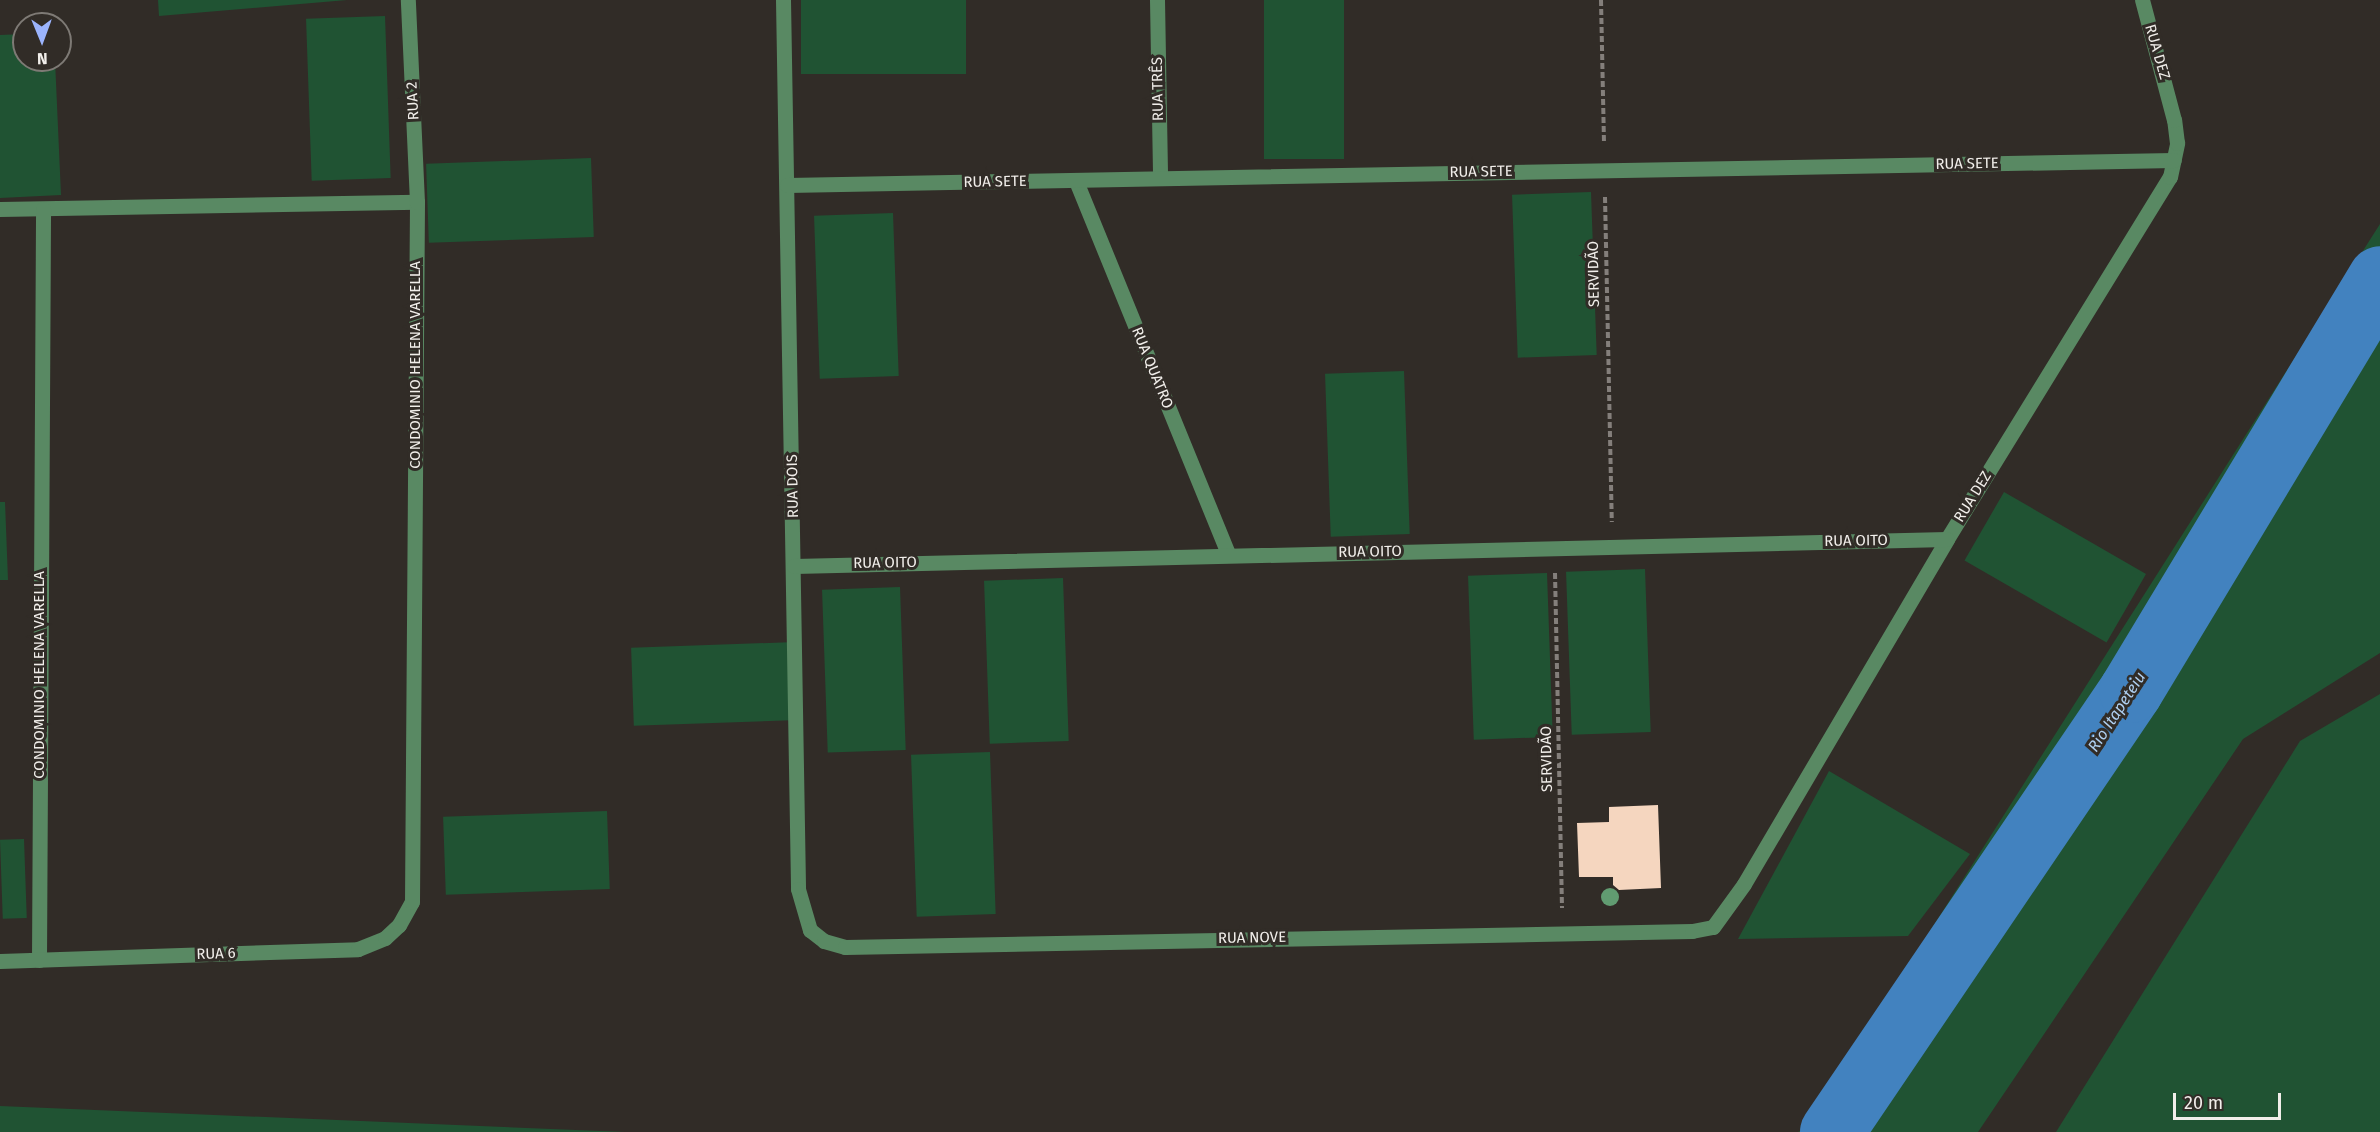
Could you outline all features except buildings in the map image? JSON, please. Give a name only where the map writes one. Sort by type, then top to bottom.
[{"type":"street","name":"RUA 2","points":[[408,0],[417,202]]},
{"type":"street","name":"RUA DOIS","points":[[783,0],[798,889],[810,930],[824,941],[846,947]]},
{"type":"street","name":"RUA TRÊS","points":[[1157,0],[1160,177]]},
{"type":"street","name":"RUA DEZ","points":[[1658,930],[1705,930],[1721,917],[1947,539],[2162,194],[2174,160],[2177,143],[2174,120],[2142,0]]},
{"type":"street","name":"RUA SETE","points":[[787,184],[1076,181],[1160,177],[2174,160]]},
{"type":"street","name":"RUA QUATRO","points":[[1076,181],[1228,554]]},
{"type":"street","points":[[0,209],[417,202]]},
{"type":"street","name":"CONDOMINIO HELENA VARELLA","points":[[412,902],[417,202]]},
{"type":"street","name":"CONDOMINIO HELENA VARELLA","points":[[39,960],[43,209]]},
{"type":"street","name":"RUA OITO","points":[[794,566],[1228,554],[1554,549],[1947,539]]},
{"type":"street","name":"RUA 6","points":[[0,960],[358,949],[385,938],[399,925],[412,902]]},
{"type":"street","name":"RUA NOVE","points":[[846,947],[1658,930]]},
{"type":"path","name":"SERVIDÃO","points":[[1601,0],[1613,547]]},
{"type":"path","name":"SERVIDÃO","points":[[1554,549],[1563,932]]},
{"type":"green space","points":[[158,0],[347,0],[159,16]]},
{"type":"green space","points":[[801,0],[966,0],[966,74],[801,74]]},
{"type":"green space","points":[[1264,0],[1344,0],[1344,159],[1264,159]]},
{"type":"green space","points":[[385,16],[391,178],[312,181],[306,19]]},
{"type":"green space","points":[[12,34],[12,72],[56,72],[61,195],[0,198],[0,35]]},
{"type":"green space","points":[[591,158],[594,237],[429,243],[426,164]]},
{"type":"green space","points":[[1591,192],[1597,355],[1518,358],[1512,195]]},
{"type":"green space","points":[[893,213],[899,376],[820,379],[814,216]]},
{"type":"green space","points":[[2380,224],[2380,653],[2243,739],[1978,1132],[1798,1132],[1804,1129]]},
{"type":"green space","points":[[1404,371],[1410,534],[1331,537],[1325,374]]},
{"type":"green space","points":[[2004,492],[2146,574],[2107,642],[1964,560]]},
{"type":"green space","points":[[0,502],[5,502],[8,580],[0,580]]},
{"type":"green space","points":[[1645,569],[1651,732],[1572,735],[1566,572]]},
{"type":"green space","points":[[1547,573],[1553,737],[1474,740],[1468,576]]},
{"type":"green space","points":[[1063,578],[1069,741],[990,744],[984,581]]},
{"type":"green space","points":[[900,587],[906,750],[828,753],[822,590]]},
{"type":"green space","points":[[795,642],[798,720],[634,726],[631,648]]},
{"type":"green space","points":[[2380,694],[2380,1132],[2056,1132],[2300,741]]},
{"type":"green space","points":[[990,752],[996,914],[917,917],[911,755]]},
{"type":"green space","points":[[1829,771],[1970,854],[1908,936],[1738,939]]},
{"type":"green space","points":[[607,811],[610,889],[446,895],[443,817]]},
{"type":"green space","points":[[24,839],[27,918],[3,919],[0,840]]},
{"type":"green space","points":[[0,1106],[625,1132],[0,1132]]},
{"type":"waterway","name":"Rio Itapeteiu","points":[[1832,1132],[2131,691],[2380,278]]}]
